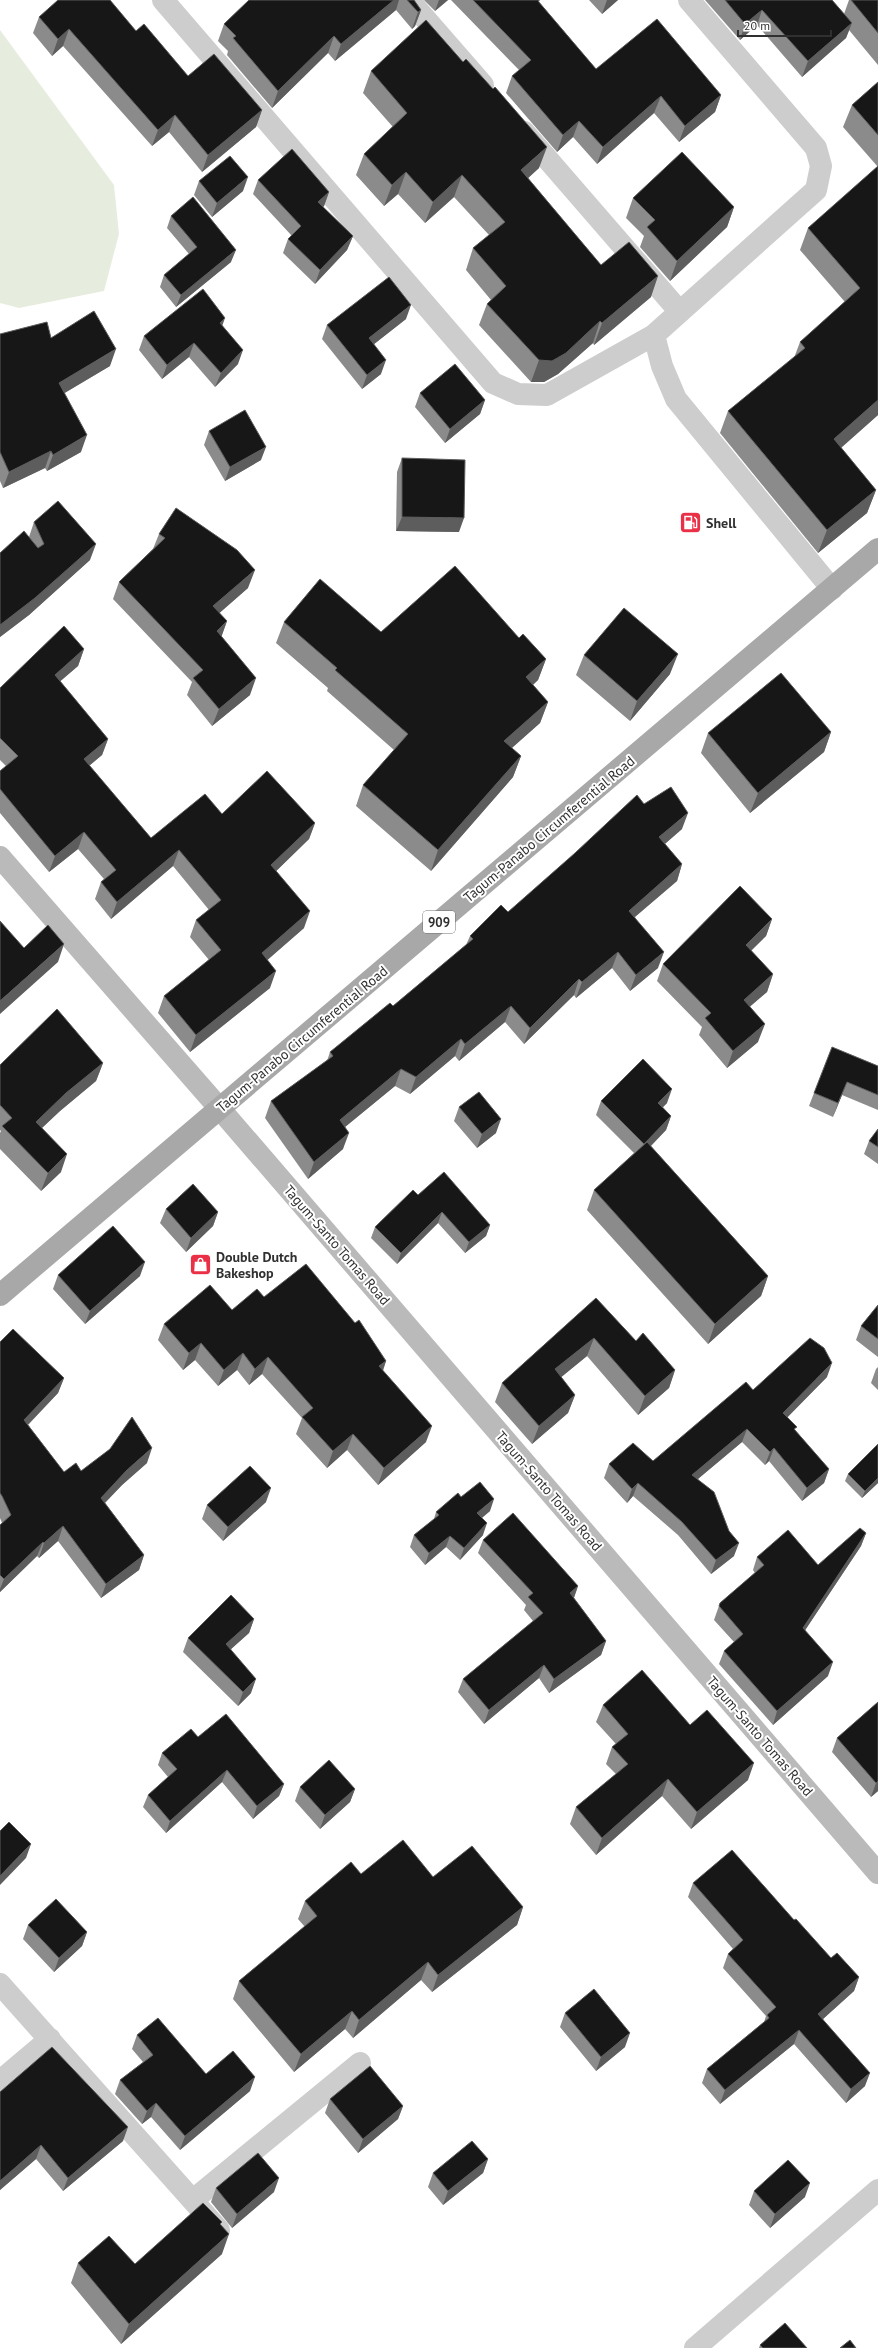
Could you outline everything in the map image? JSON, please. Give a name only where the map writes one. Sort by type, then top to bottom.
[{"type":"main road","name":"Tagum-Panabo Circumferential Road","points":[[0,1295],[878,549]]},
{"type":"main road","name":"Tagum-Santo Tomas Road","points":[[0,857],[220,1109],[878,1873]]},
{"type":"street","points":[[163,0],[493,383],[518,394],[547,395],[654,335],[816,190],[821,166],[816,148],[689,0]]},
{"type":"street","points":[[409,0],[497,101]]},
{"type":"street","points":[[513,119],[680,312]]},
{"type":"street","points":[[654,335],[662,366],[676,400],[832,589]]},
{"type":"street","points":[[0,1984],[220,2231]]},
{"type":"street","points":[[0,2081],[50,2039]]},
{"type":"street","points":[[193,2200],[360,2062]]},
{"type":"street","points":[[695,2348],[878,2190]]},
{"type":"green space","points":[[0,30],[114,185],[119,234],[104,291],[19,308],[0,303]]},
{"type":"building","points":[[58,0],[110,0],[136,31],[144,24],[188,76],[214,54],[262,110],[208,155],[175,115],[158,130],[69,29],[58,39],[39,17]]},
{"type":"building","points":[[249,0],[394,0],[341,44],[334,36],[278,91],[233,38],[236,36],[224,24]]},
{"type":"building","points":[[407,0],[414,0],[421,10],[418,12]]},
{"type":"building","points":[[473,0],[539,0],[538,1],[596,69],[657,19],[721,95],[685,126],[661,96],[603,147],[579,121],[563,135],[512,76],[531,60]]},
{"type":"building","points":[[725,0],[832,0],[852,23],[808,61],[762,10],[745,24]]},
{"type":"building","points":[[851,0],[878,0],[878,33]]},
{"type":"building","points":[[426,20],[463,62],[466,59],[493,89],[495,87],[547,147],[521,170],[601,265],[629,242],[658,276],[602,323],[600,321],[566,353],[552,361],[539,360],[487,304],[506,286],[473,248],[505,222],[462,175],[433,202],[406,172],[392,185],[364,154],[407,113],[371,71]]},
{"type":"building","points":[[878,82],[878,135],[852,105]]},
{"type":"building","points":[[292,149],[329,192],[318,202],[353,236],[320,270],[288,239],[301,226],[258,180]]},
{"type":"building","points":[[682,152],[734,207],[677,261],[647,227],[655,220],[633,198]]},
{"type":"building","points":[[230,156],[248,177],[217,203],[199,181]]},
{"type":"building","points":[[878,166],[878,400],[834,439],[876,490],[827,530],[728,411],[805,348],[800,342],[860,288],[808,228]]},
{"type":"building","points":[[193,197],[236,250],[181,295],[164,275],[197,247],[171,216]]},
{"type":"building","points":[[389,277],[411,305],[369,338],[386,360],[367,375],[327,325]]},
{"type":"building","points":[[203,289],[225,318],[220,323],[243,350],[221,373],[194,343],[167,365],[144,336]]},
{"type":"building","points":[[94,311],[116,349],[59,383],[87,435],[53,455],[51,451],[9,472],[0,452],[0,334],[47,322],[51,338]]},
{"type":"building","points":[[455,364],[485,400],[450,429],[420,393]]},
{"type":"building","points":[[245,410],[266,447],[230,467],[209,431]]},
{"type":"building","points":[[402,458],[465,460],[464,518],[402,517]]},
{"type":"building","points":[[58,501],[96,544],[35,598],[0,625],[0,553],[24,531],[38,548],[44,544],[34,522]]},
{"type":"building","points":[[176,508],[237,550],[255,570],[213,606],[227,621],[217,631],[256,678],[219,709],[193,678],[203,670],[119,582],[165,538],[159,534]]},
{"type":"building","points":[[455,566],[519,638],[523,634],[546,659],[526,677],[548,702],[504,741],[521,756],[438,850],[363,785],[408,734],[335,670],[337,668],[284,622],[320,579],[381,632]]},
{"type":"building","points":[[624,608],[678,654],[637,701],[584,655]]},
{"type":"building","points":[[64,626],[84,649],[55,675],[108,739],[84,759],[151,838],[205,794],[222,814],[267,771],[315,823],[271,865],[310,911],[262,953],[276,971],[196,1035],[164,996],[221,950],[196,920],[221,900],[179,850],[117,902],[101,882],[116,870],[84,832],[55,856],[0,789],[0,771],[18,756],[0,738],[0,688]]},
{"type":"building","points":[[781,673],[831,732],[758,793],[708,733]]},
{"type":"building","points":[[671,787],[688,813],[659,837],[682,864],[629,911],[664,952],[636,975],[618,952],[582,982],[579,979],[530,1028],[511,1006],[465,1044],[461,1039],[416,1077],[401,1069],[340,1120],[349,1133],[314,1162],[271,1101],[333,1056],[330,1052],[390,1003],[393,1006],[473,939],[470,936],[501,905],[508,912],[575,853],[637,795],[644,804]]},
{"type":"building","points":[[740,886],[772,919],[746,945],[773,974],[744,1000],[765,1024],[733,1051],[705,1018],[711,1013],[663,964]]},
{"type":"building","points":[[0,921],[24,948],[48,925],[64,944],[0,1001]]},
{"type":"building","points":[[57,1009],[103,1063],[66,1093],[36,1122],[67,1154],[48,1173],[2,1126],[12,1118],[0,1105],[0,1065]]},
{"type":"building","points":[[832,1047],[878,1066],[878,1095],[847,1082],[838,1103],[814,1093]]},
{"type":"building","points":[[643,1059],[672,1089],[658,1103],[671,1116],[644,1144],[601,1101]]},
{"type":"building","points":[[479,1092],[501,1119],[482,1134],[459,1107]]},
{"type":"building","points":[[878,1129],[878,1147],[869,1141]]},
{"type":"building","points":[[647,1142],[768,1276],[715,1324],[594,1190]]},
{"type":"building","points":[[444,1172],[490,1225],[469,1242],[442,1212],[401,1253],[375,1227],[413,1190],[418,1195]]},
{"type":"building","points":[[193,1184],[218,1212],[191,1238],[166,1209]]},
{"type":"building","points":[[113,1226],[145,1262],[90,1311],[58,1275]]},
{"type":"building","points":[[306,1264],[355,1323],[359,1320],[386,1361],[379,1366],[432,1426],[384,1468],[353,1434],[333,1451],[302,1417],[313,1408],[268,1357],[255,1369],[243,1353],[224,1370],[201,1343],[189,1353],[164,1324],[210,1285],[232,1310],[257,1289],[264,1297]]},
{"type":"building","points":[[596,1298],[636,1341],[643,1333],[675,1370],[645,1396],[594,1338],[555,1369],[575,1395],[539,1426],[502,1383]]},
{"type":"building","points":[[878,1305],[878,1339],[861,1326]]},
{"type":"building","points":[[13,1329],[64,1378],[24,1420],[64,1472],[76,1463],[81,1471],[110,1449],[132,1417],[152,1448],[127,1470],[101,1498],[144,1555],[106,1584],[63,1526],[44,1543],[43,1542],[4,1579],[0,1575],[0,1525],[11,1515],[0,1493],[0,1342]]},
{"type":"building","points":[[810,1338],[824,1348],[832,1363],[783,1413],[797,1427],[794,1429],[829,1469],[807,1488],[774,1448],[770,1452],[747,1429],[692,1475],[714,1492],[729,1531],[739,1543],[716,1560],[682,1522],[638,1483],[632,1489],[609,1464],[633,1443],[653,1461],[746,1382],[753,1390]]},
{"type":"building","points":[[878,1444],[878,1478],[865,1491],[848,1474]]},
{"type":"building","points":[[250,1466],[271,1488],[228,1527],[207,1505]]},
{"type":"building","points":[[480,1482],[494,1499],[477,1513],[487,1523],[464,1548],[450,1536],[429,1553],[414,1535],[439,1515],[436,1512],[458,1493],[461,1497]]},
{"type":"building","points":[[513,1513],[578,1586],[570,1593],[606,1641],[554,1679],[544,1665],[489,1710],[463,1679],[543,1613],[528,1597],[533,1593],[483,1540]]},
{"type":"building","points":[[860,1528],[866,1533],[803,1628],[833,1662],[777,1711],[724,1651],[743,1634],[719,1606],[720,1603],[764,1565],[757,1557],[788,1530],[818,1565]]},
{"type":"building","points":[[231,1595],[254,1619],[226,1644],[256,1679],[243,1692],[188,1638]]},
{"type":"building","points":[[642,1670],[690,1725],[707,1710],[754,1763],[697,1812],[668,1779],[602,1838],[576,1807],[628,1764],[612,1747],[628,1734],[603,1705]]},
{"type":"building","points":[[878,1702],[878,1781],[876,1783],[837,1738]]},
{"type":"building","points":[[226,1714],[284,1784],[257,1806],[227,1770],[170,1821],[148,1795],[177,1769],[162,1753],[191,1729],[198,1737]]},
{"type":"building","points":[[329,1760],[355,1789],[325,1815],[300,1787]]},
{"type":"building","points":[[9,1822],[31,1844],[0,1876],[0,1831]]},
{"type":"building","points":[[403,1840],[433,1877],[472,1846],[523,1907],[438,1975],[428,1962],[359,2020],[352,2011],[301,2054],[239,1981],[317,1916],[305,1901],[351,1862],[361,1874]]},
{"type":"building","points":[[732,1850],[794,1920],[796,1919],[831,1958],[837,1953],[859,1977],[818,2014],[870,2073],[851,2089],[799,2030],[725,2090],[707,2069],[769,2018],[767,2015],[776,2007],[728,1954],[743,1940],[693,1883]]},
{"type":"building","points":[[56,1899],[87,1932],[59,1958],[28,1925]]},
{"type":"building","points":[[594,1989],[630,2033],[601,2057],[565,2013]]},
{"type":"building","points":[[158,2018],[206,2074],[233,2051],[255,2077],[185,2136],[156,2103],[147,2111],[120,2080],[153,2055],[137,2035]]},
{"type":"building","points":[[52,2047],[128,2127],[68,2178],[41,2145],[0,2181],[0,2092]]},
{"type":"building","points":[[370,2066],[403,2106],[363,2139],[330,2099]]},
{"type":"building","points":[[472,2141],[488,2159],[448,2191],[433,2173]]},
{"type":"building","points":[[258,2153],[279,2178],[237,2214],[216,2188]]},
{"type":"building","points":[[788,2160],[810,2183],[775,2214],[754,2191]]},
{"type":"building","points":[[203,2203],[222,2222],[220,2224],[229,2234],[129,2324],[78,2263],[109,2236],[135,2264]]},
{"type":"building","points":[[785,2323],[807,2348],[763,2348],[760,2345]]},
{"type":"building","points":[[850,2340],[856,2348],[840,2348]]},
{"type":"place","name":"Shell","points":[[690,523]]},
{"type":"place","name":"Double Dutch Bakeshop","points":[[201,1265]]}]
